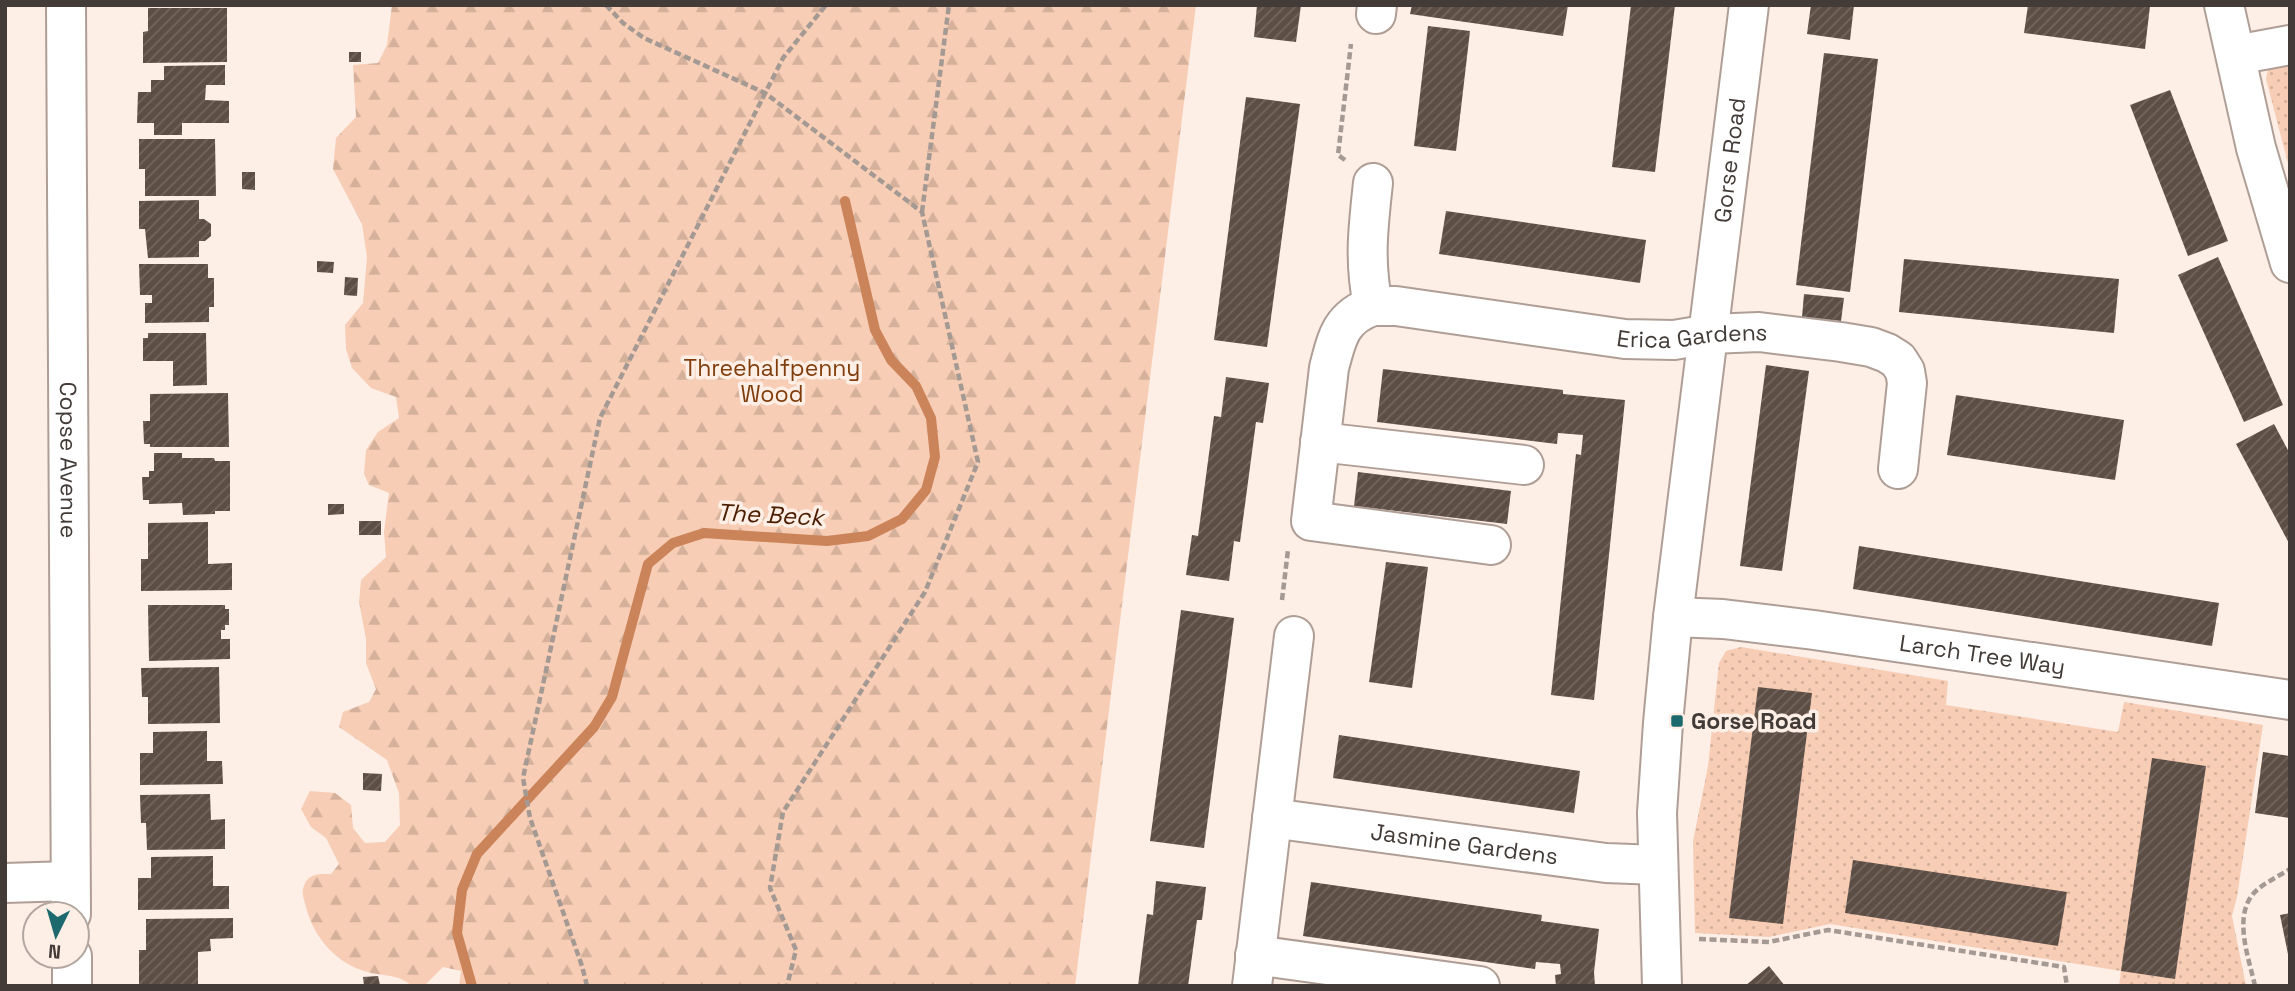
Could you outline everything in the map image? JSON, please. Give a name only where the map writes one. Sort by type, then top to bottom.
[{"type":"street","name":"Copse Avenue","points":[[66,5],[71,897]]},
{"type":"street","name":"Gorse Road","points":[[1662,986],[1658,865],[1660,766],[1673,617],[1749,5]]},
{"type":"street","points":[[2224,5],[2256,148],[2290,263]]},
{"type":"street","points":[[2236,55],[2290,45]]},
{"type":"street","points":[[1373,183],[1367,237],[1367,274],[1373,306],[1358,311],[1347,320],[1339,334],[1329,368],[1311,521],[1491,545]]},
{"type":"street","name":"Erica Gardens","points":[[1373,306],[1396,306],[1625,339],[1674,340],[1710,334],[1759,332],[1871,347],[1898,360],[1905,371],[1907,383],[1898,469]]},
{"type":"street","points":[[1320,442],[1524,465]]},
{"type":"street","name":"Larch Tree Way","points":[[1673,617],[1723,619],[1814,630],[2290,700]]},
{"type":"street","points":[[1294,636],[1253,970],[1480,986]]},
{"type":"street","name":"Jasmine Gardens","points":[[1272,818],[1606,863],[1658,865]]},
{"type":"street","points":[[5,883],[71,897]]},
{"type":"path","points":[[606,5],[623,23],[644,38],[765,93],[922,212]]},
{"type":"path","points":[[587,986],[530,818],[523,778],[600,418],[783,58],[826,5]]},
{"type":"path","points":[[788,986],[796,950],[770,888],[783,812],[925,592],[978,462],[922,212],[949,5]]},
{"type":"path","points":[[1373,183],[1338,155],[1354,21],[1376,9]]},
{"type":"path","points":[[1294,636],[1279,623],[1289,538],[1311,521]]},
{"type":"path","points":[[2255,986],[2243,928],[2248,902],[2256,891],[2290,869]]},
{"type":"path","points":[[1661,936],[1769,942],[1828,930],[2064,967],[2067,986]]},
{"type":"green space","name":"Threehalfpenny Wood","points":[[392,5],[1196,5],[1075,986],[459,986],[461,971],[443,967],[425,985],[412,986],[394,977],[351,966],[333,953],[319,937],[309,917],[303,889],[311,876],[331,874],[339,864],[326,838],[311,827],[301,809],[310,791],[335,793],[351,805],[353,828],[365,843],[385,842],[400,825],[399,793],[387,760],[339,727],[343,712],[369,702],[376,689],[366,663],[366,639],[359,602],[361,580],[386,557],[384,532],[389,493],[369,485],[364,474],[366,450],[378,432],[399,418],[396,397],[371,388],[352,368],[346,349],[345,325],[363,303],[367,257],[362,224],[333,169],[336,138],[356,117],[353,65],[378,63],[387,45]]},
{"type":"green space","points":[[2290,61],[2290,171],[2266,79],[2268,70],[2276,64]]},
{"type":"green space","points":[[1741,647],[1948,681],[1946,705],[2118,732],[2124,702],[2263,725],[2232,916],[2246,986],[2119,986],[2121,971],[1830,924],[1769,937],[1695,933],[1693,841],[1708,766],[1719,663],[1726,651]]},
{"type":"building","points":[[1257,5],[1301,5],[1296,42],[1254,37]]},
{"type":"building","points":[[1412,5],[1568,5],[1563,36],[1410,14]]},
{"type":"building","points":[[1631,5],[1675,5],[1655,172],[1612,167]]},
{"type":"building","points":[[1811,5],[1854,5],[1850,40],[1807,34]]},
{"type":"building","points":[[2028,5],[2150,6],[2145,49],[2024,33]]},
{"type":"building","points":[[148,8],[227,8],[227,62],[143,63],[143,32],[148,31]]},
{"type":"building","points":[[1428,26],[1470,31],[1456,151],[1414,146]]},
{"type":"building","points":[[349,52],[361,52],[361,62],[349,62]]},
{"type":"building","points":[[1824,53],[1878,59],[1850,292],[1796,285]]},
{"type":"building","points":[[225,65],[225,85],[206,85],[205,100],[229,101],[229,123],[182,123],[182,135],[154,135],[154,123],[137,123],[138,92],[151,92],[151,80],[164,80],[164,66]]},
{"type":"building","points":[[2170,90],[2228,241],[2188,256],[2130,105]]},
{"type":"building","points":[[1246,97],[1300,104],[1267,347],[1214,340]]},
{"type":"building","points":[[139,139],[215,139],[216,196],[145,196],[145,169],[139,169]]},
{"type":"building","points":[[242,172],[255,172],[255,190],[242,189]]},
{"type":"building","points":[[199,200],[199,219],[211,224],[211,236],[205,241],[199,241],[199,257],[148,258],[145,229],[139,229],[139,201]]},
{"type":"building","points":[[1446,211],[1646,240],[1640,283],[1439,254]]},
{"type":"building","points":[[2218,257],[2283,405],[2244,422],[2178,275]]},
{"type":"building","points":[[1904,259],[2119,279],[2114,333],[1899,312]]},
{"type":"building","points":[[317,261],[334,262],[333,273],[317,272]]},
{"type":"building","points":[[139,264],[208,264],[208,278],[214,278],[214,307],[209,307],[209,322],[145,323],[145,303],[152,303],[152,295],[140,295]]},
{"type":"building","points":[[345,277],[358,278],[357,296],[344,295]]},
{"type":"building","points":[[1804,294],[1844,298],[1841,321],[1802,317]]},
{"type":"building","points":[[148,333],[206,333],[207,385],[173,386],[173,361],[143,361],[143,338],[148,338]]},
{"type":"building","points":[[1766,365],[1809,371],[1782,571],[1740,566]]},
{"type":"building","points":[[1383,369],[1625,400],[1594,700],[1551,695],[1576,454],[1581,455],[1583,435],[1558,433],[1557,444],[1377,422]]},
{"type":"building","points":[[1226,377],[1269,383],[1263,423],[1256,422],[1240,542],[1234,541],[1229,581],[1186,575],[1192,535],[1198,536],[1214,416],[1221,417]]},
{"type":"building","points":[[228,393],[229,447],[150,447],[150,444],[144,444],[143,421],[150,421],[150,394]]},
{"type":"building","points":[[1956,395],[2124,420],[2115,480],[1947,455]]},
{"type":"building","points":[[2274,424],[2290,454],[2290,545],[2236,444]]},
{"type":"building","points":[[154,453],[182,453],[182,458],[230,461],[230,511],[183,515],[182,503],[149,504],[149,500],[143,500],[142,477],[149,477],[149,471],[154,471]]},
{"type":"building","points":[[1358,472],[1511,491],[1507,524],[1354,506]]},
{"type":"building","points":[[328,504],[344,504],[344,514],[328,515]]},
{"type":"building","points":[[359,521],[381,521],[381,535],[359,535]]},
{"type":"building","points":[[208,522],[208,564],[232,563],[232,590],[141,591],[141,559],[148,559],[148,523]]},
{"type":"building","points":[[1859,546],[2219,603],[2212,646],[1853,589]]},
{"type":"building","points":[[1386,562],[1428,567],[1412,688],[1369,682]]},
{"type":"building","points":[[148,605],[225,605],[225,609],[229,609],[229,625],[225,625],[225,630],[221,630],[221,639],[230,639],[230,659],[149,661]]},
{"type":"building","points":[[1181,610],[1234,618],[1204,848],[1150,841]]},
{"type":"building","points":[[219,667],[220,723],[148,724],[148,697],[142,697],[141,668]]},
{"type":"building","points":[[1758,687],[1812,693],[1783,924],[1729,918]]},
{"type":"building","points":[[207,731],[207,761],[222,761],[223,784],[140,785],[140,753],[153,753],[153,732]]},
{"type":"building","points":[[1339,735],[1580,771],[1574,813],[1333,778]]},
{"type":"building","points":[[2263,752],[2290,756],[2290,818],[2255,813]]},
{"type":"building","points":[[2152,758],[2206,766],[2175,979],[2121,971]]},
{"type":"building","points":[[363,773],[382,774],[381,791],[363,790]]},
{"type":"building","points":[[210,794],[211,820],[225,819],[225,849],[147,850],[146,823],[141,823],[140,795]]},
{"type":"building","points":[[213,856],[213,886],[229,886],[229,909],[138,910],[138,878],[151,878],[151,857]]},
{"type":"building","points":[[1853,860],[2067,892],[2058,946],[1845,913]]},
{"type":"building","points":[[1156,881],[1206,887],[1202,920],[1197,920],[1188,986],[1138,986],[1147,914],[1153,915]]},
{"type":"building","points":[[1311,882],[1542,915],[1541,921],[1599,929],[1595,986],[1556,986],[1555,975],[1561,974],[1560,964],[1536,962],[1535,969],[1303,936]]},
{"type":"building","points":[[2290,913],[2290,959],[2289,959],[2280,915]]},
{"type":"building","points":[[233,918],[233,938],[210,939],[211,951],[198,952],[198,986],[139,986],[139,950],[146,950],[146,919]]},
{"type":"building","points":[[1769,966],[1785,986],[1745,986]]},
{"type":"building","points":[[378,976],[380,985],[364,986],[363,977]]},
{"type":"waterway","name":"The Beck","points":[[472,986],[457,933],[462,890],[477,854],[594,727],[612,697],[648,564],[673,543],[704,533],[827,541],[868,536],[902,519],[926,490],[935,457],[931,418],[916,386],[891,360],[875,330],[845,201]]},
{"type":"place","name":"Gorse Road","points":[[1677,721]]}]
